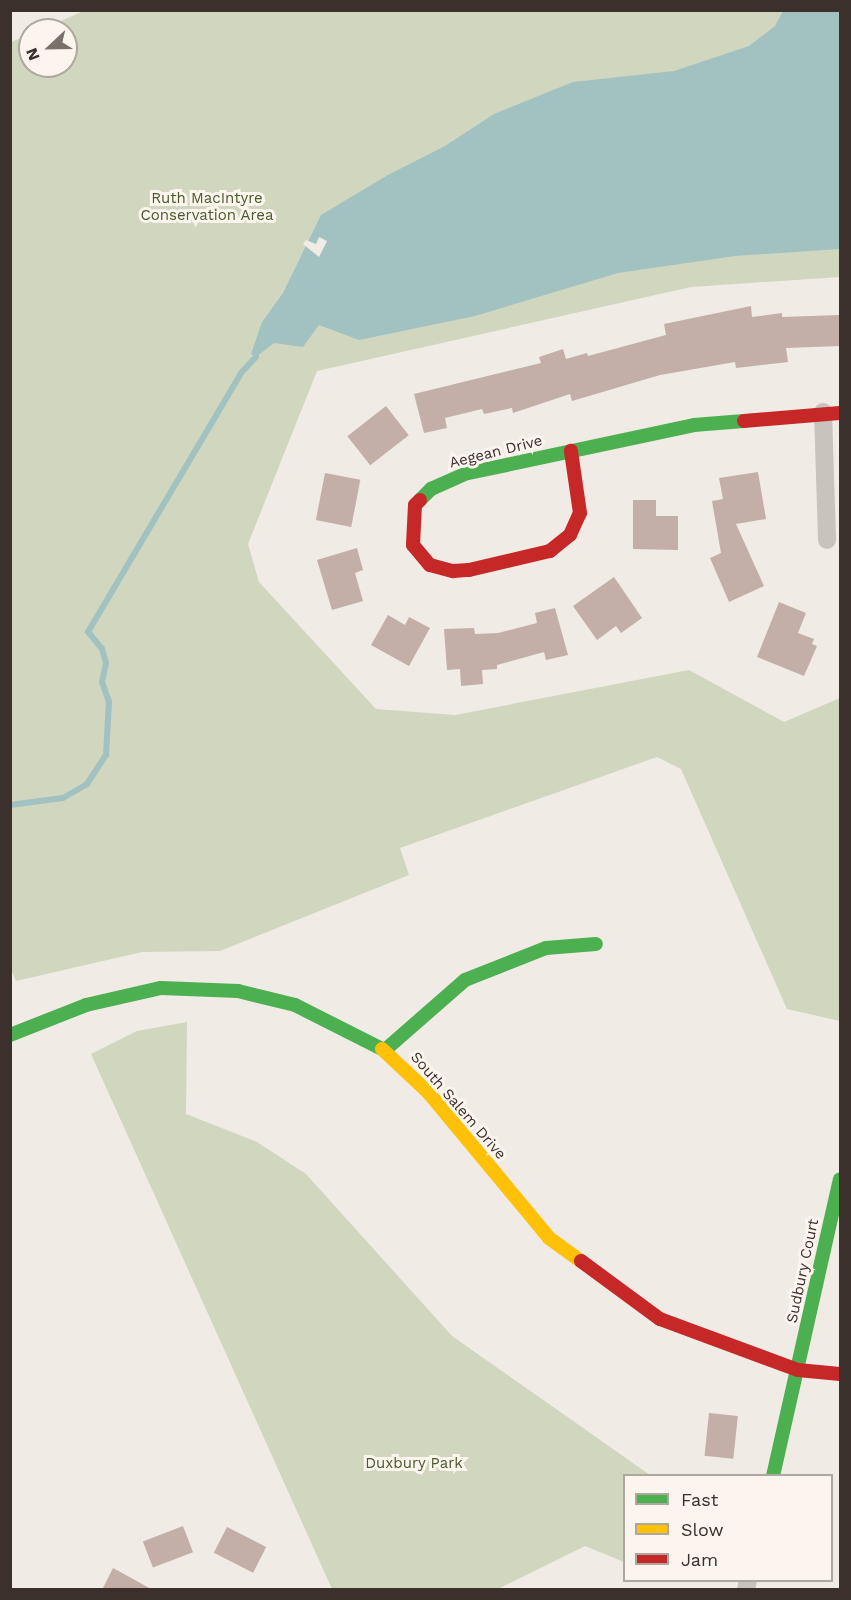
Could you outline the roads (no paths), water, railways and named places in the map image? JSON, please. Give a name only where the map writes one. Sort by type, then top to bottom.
[{"type":"street","name":"Aegean Drive","points":[[571,452],[580,513],[570,535],[550,551],[470,570],[453,571],[430,565],[413,544],[416,505],[431,489],[464,474],[694,425],[832,413]]},
{"type":"street","points":[[827,540],[832,413]]},
{"type":"street","points":[[386,1050],[465,980],[546,948],[596,944]]},
{"type":"street","name":"South Salem Drive","points":[[10,1035],[118,995],[182,987],[238,991],[296,1005],[386,1050],[428,1092],[549,1238],[660,1318],[798,1370],[840,1374]]},
{"type":"street","name":"Sudbury Court","points":[[773,1474],[840,1179]]},
{"type":"water","points":[[783,11],[840,11],[840,249],[735,256],[618,273],[475,316],[359,340],[319,325],[303,347],[274,343],[256,357],[251,354],[262,322],[283,293],[321,215],[388,175],[445,146],[494,114],[573,82],[674,71],[749,46],[775,26]]},
{"type":"waterway","points":[[10,805],[63,798],[87,784],[106,755],[109,702],[102,682],[106,663],[102,649],[88,632],[241,373],[256,357]]},
{"type":"park label","name":"Ruth MacIntyre Conservation Area","points":[[207,206]]},
{"type":"park label","name":"Duxbury Park","points":[[414,1464]]}]
